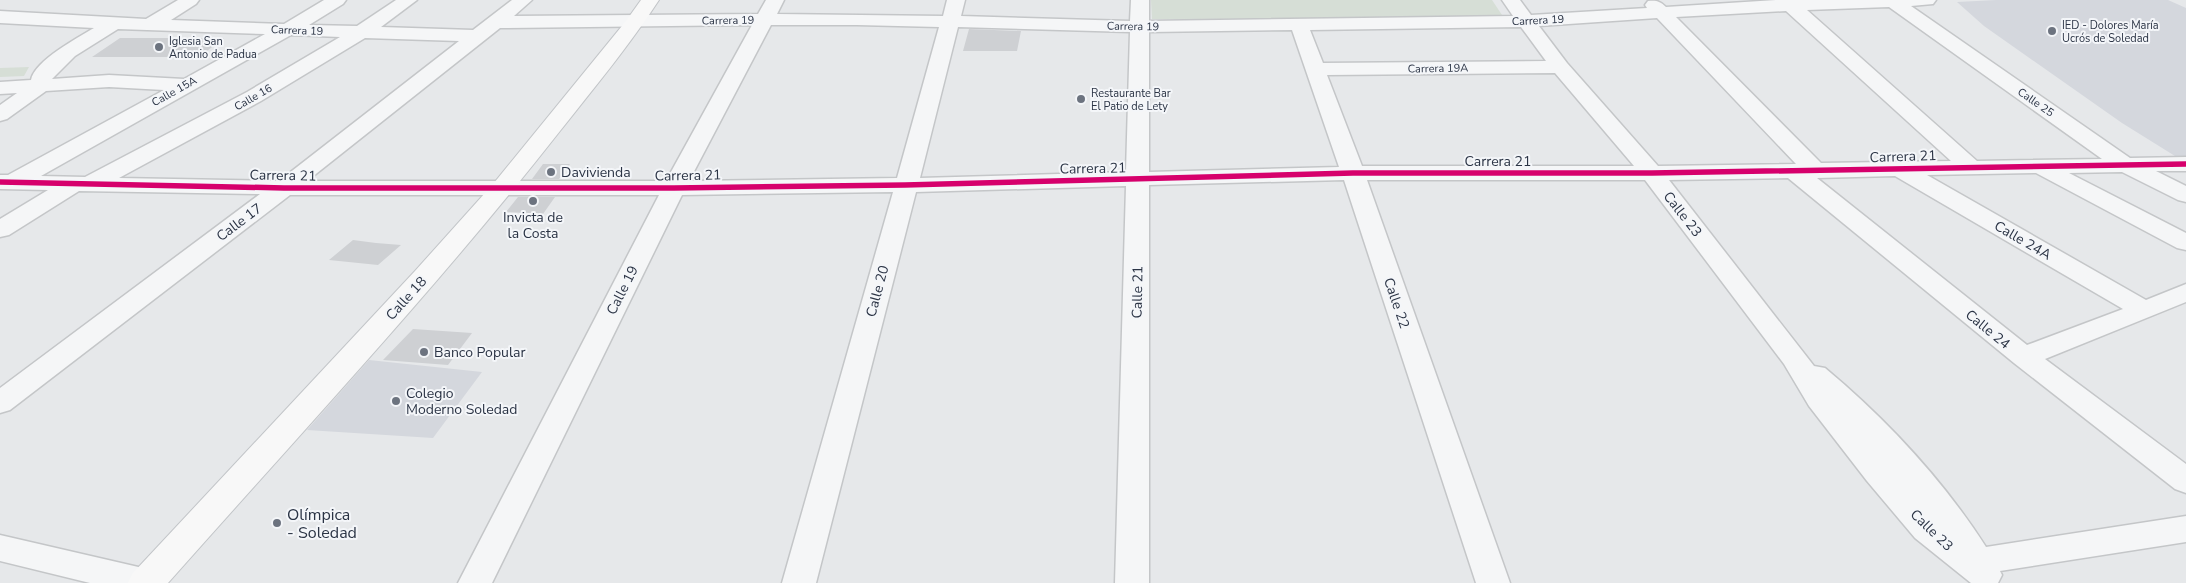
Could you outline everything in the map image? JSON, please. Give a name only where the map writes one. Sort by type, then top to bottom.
[{"type":"main road","name":"Calle 18","points":[[147,583],[425,277],[503,188],[643,11]]},
{"type":"street","points":[[0,10],[20,0]]},
{"type":"street","points":[[150,25],[190,0]]},
{"type":"street","name":"Calle 15A","points":[[6,182],[287,30],[337,0]]},
{"type":"street","name":"Calle 16","points":[[0,230],[83,183],[246,102],[363,33],[408,0]]},
{"type":"street","name":"Calle 17","points":[[0,403],[284,188],[523,0]]},
{"type":"street","name":"Calle 21","points":[[1132,583],[1140,0]]},
{"type":"street","name":"Calle 23","points":[[1511,0],[1560,67],[1652,173],[1796,360],[1819,399],[1878,473],[1927,529],[1980,570]]},
{"type":"street","name":"Carrera 19","points":[[495,22],[643,11],[953,10],[1140,27],[1526,21],[1656,7],[1927,0]]},
{"type":"street","name":"Calle 25","points":[[1893,1],[2124,164],[2186,195]]},
{"type":"street","points":[[1786,3],[1970,166]]},
{"type":"street","name":"Calle 24","points":[[1656,7],[1805,171],[2024,358],[2186,481]]},
{"type":"street","name":"Calle 19","points":[[475,583],[674,188],[769,10]]},
{"type":"street","name":"Calle 20","points":[[799,583],[953,10]]},
{"type":"street","name":"Carrera 19","points":[[0,17],[150,25],[475,36]]},
{"type":"street","points":[[0,115],[41,85],[42,75],[52,64],[115,23]]},
{"type":"street","name":"Calle 22","points":[[1299,24],[1353,173],[1493,583]]},
{"type":"street","name":"Carrera 19A","points":[[1315,69],[1560,67]]},
{"type":"street","points":[[0,88],[130,81],[185,85]]},
{"type":"street","name":"Carrera 21","points":[[6,182],[284,188],[674,188],[905,185],[1353,173],[1652,173],[1901,170],[1970,166],[2186,164]]},
{"type":"street","points":[[2038,166],[2186,243]]},
{"type":"street","name":"Calle 24A","points":[[1901,170],[2145,310]]},
{"type":"street","points":[[2024,358],[2186,292]]},
{"type":"street","points":[[1980,570],[2186,529]]},
{"type":"street","points":[[0,548],[147,583]]},
{"type":"shaded area","points":[[1151,0],[1492,0],[1504,18],[1152,19]]},
{"type":"shaded area","points":[[1996,0],[2168,0],[2186,8],[2186,156],[2175,156],[2122,123],[1984,26],[1957,2]]},
{"type":"shaded area","points":[[29,67],[24,76],[0,77],[0,68]]},
{"type":"shaded area","name":"Colegio Moderno Soledad","points":[[369,360],[482,372],[433,438],[307,430]]},
{"type":"building","points":[[969,29],[1021,31],[1017,51],[963,51]]},
{"type":"building","name":"Iglesia San Antonio de Padua","points":[[120,38],[224,38],[199,57],[92,57]]},
{"type":"building","name":"Davivienda","points":[[543,164],[570,164],[559,179],[532,179]]},
{"type":"building","name":"Invicta de la Costa","points":[[518,197],[555,197],[543,214],[506,212]]},
{"type":"building","points":[[353,240],[401,245],[378,265],[329,260]]},
{"type":"building","name":"Banco Popular","points":[[413,329],[472,333],[448,365],[383,360]]},
{"type":"cycle path","points":[[0,182],[284,188],[674,188],[905,185],[1353,173],[1652,173],[2186,164]]},
{"type":"place","name":"IED - Dolores María Ucrós de Soledad","points":[[2052,31]]},
{"type":"place","name":"Iglesia San Antonio de Padua","points":[[159,47]]},
{"type":"place","name":"Restaurante Bar El Patio de Lety","points":[[1081,99]]},
{"type":"place","name":"Davivienda","points":[[551,172]]},
{"type":"place","name":"Invicta de la Costa","points":[[533,201]]},
{"type":"place","name":"Banco Popular","points":[[424,352]]},
{"type":"place","name":"Colegio Moderno Soledad","points":[[396,401]]},
{"type":"place","name":"Olímpica - Soledad","points":[[277,523]]}]
